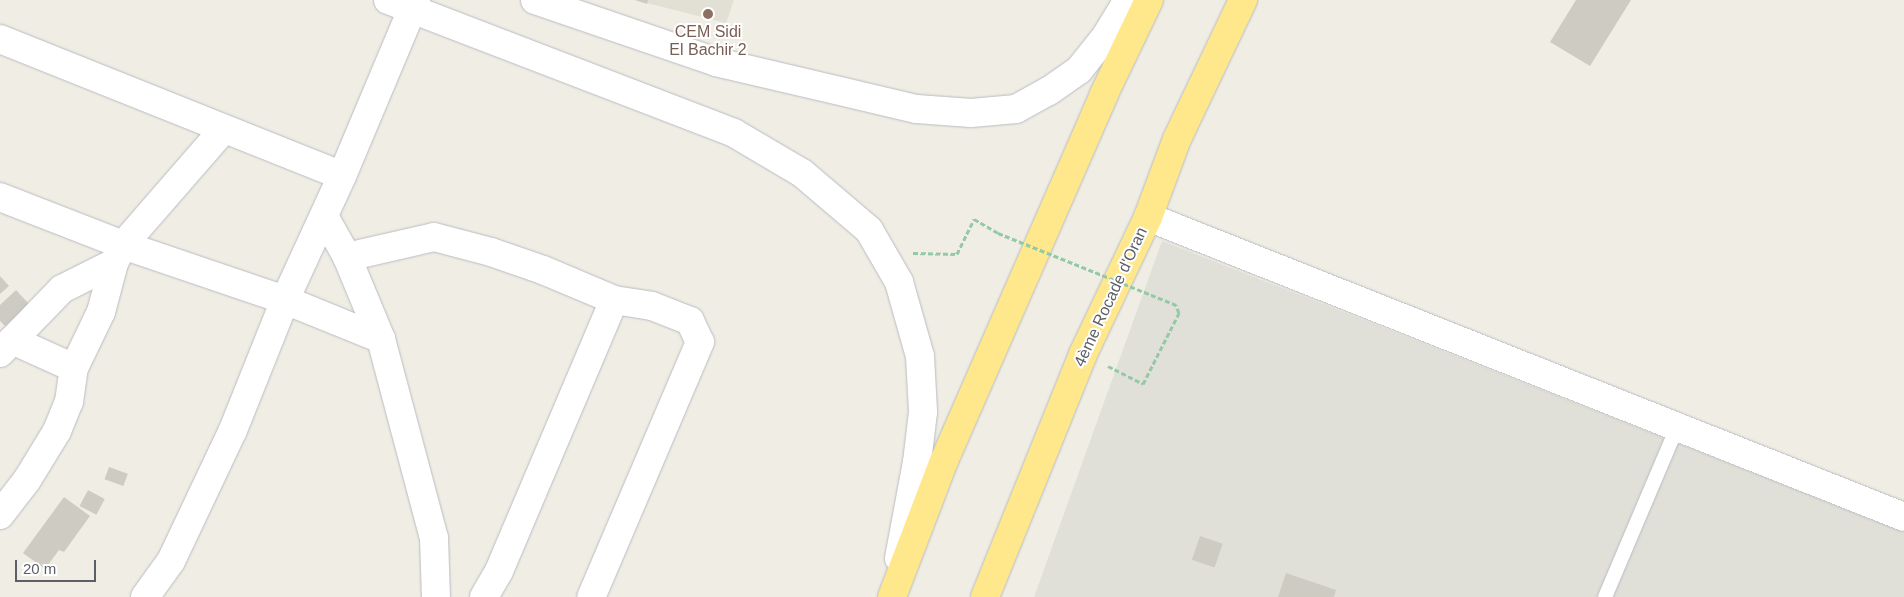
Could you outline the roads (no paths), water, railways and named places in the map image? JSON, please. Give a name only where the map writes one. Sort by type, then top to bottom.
[{"type":"highway","points":[[892,597],[944,460],[1104,94],[1148,0]]},
{"type":"highway","name":"4ème Rocade d'Oran","points":[[986,597],[1083,354],[1148,217],[1177,139],[1243,0]]},
{"type":"street","points":[[535,0],[716,62],[917,109],[971,113],[1016,109],[1049,91],[1079,70],[1106,36],[1128,0]]},
{"type":"street","points":[[145,597],[172,561],[233,430],[285,300],[342,176],[405,3],[734,133],[802,173],[869,230],[899,282],[920,356],[923,412],[917,462],[892,597]]},
{"type":"street","points":[[0,39],[342,176]]},
{"type":"street","points":[[74,368],[6,346],[62,288],[119,254],[224,130]]},
{"type":"street","points":[[0,197],[119,254],[285,300],[381,339]]},
{"type":"street","points":[[324,216],[347,257],[381,339],[434,538],[436,597]]},
{"type":"street","points":[[1148,217],[1904,516]]},
{"type":"street","points":[[347,257],[434,237],[544,270],[614,300],[652,306],[690,321],[700,342],[591,597]]},
{"type":"street","points":[[0,514],[26,480],[57,431],[70,402],[74,368],[101,312],[119,254]]},
{"type":"street","points":[[484,597],[503,562],[614,300]]},
{"type":"lane","points":[[1605,597],[1677,427]]},
{"type":"place","name":"CEM Sidi El Bachir 2","points":[[708,14]]}]
